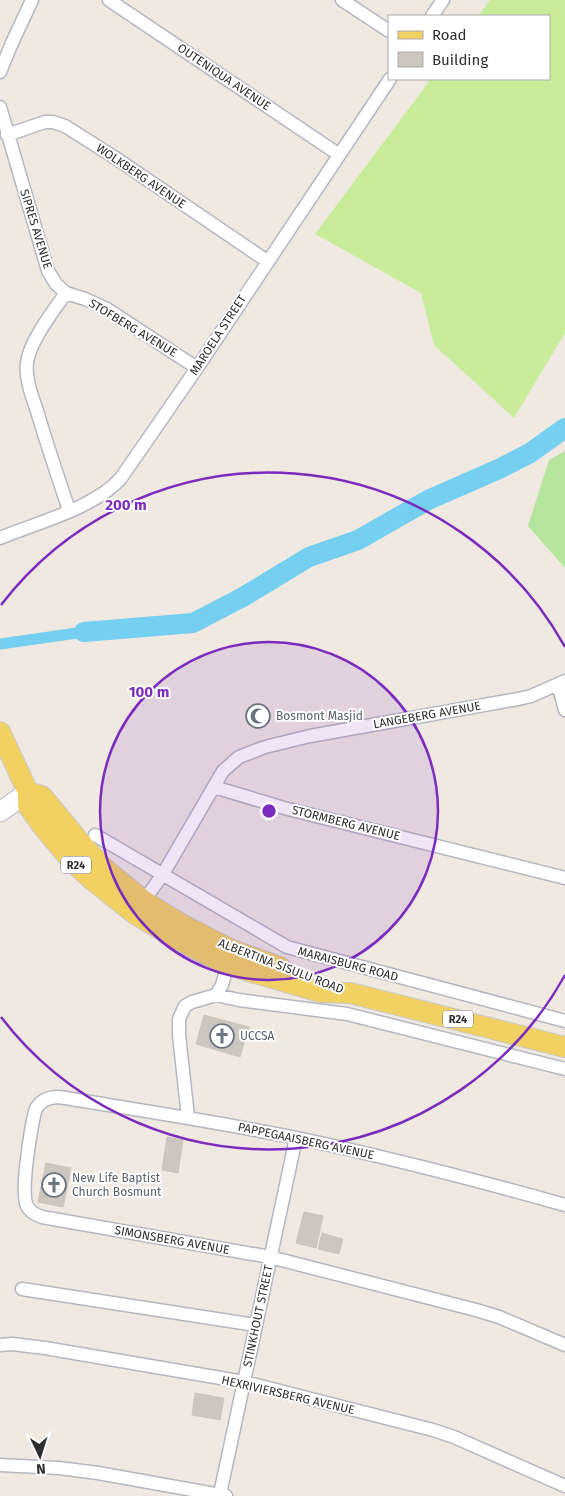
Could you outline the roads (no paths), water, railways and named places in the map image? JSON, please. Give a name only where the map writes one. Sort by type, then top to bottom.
[{"type":"main road","points":[[0,732],[28,792]]},
{"type":"main road","name":"ALBERTINA SISULU ROAD","points":[[28,792],[42,796],[98,862],[140,907],[183,925],[230,957],[320,992],[350,993],[565,1047]]},
{"type":"street","points":[[0,72],[32,0]]},
{"type":"street","name":"OUTENIQUA AVENUE","points":[[109,0],[338,154]]},
{"type":"street","points":[[342,0],[388,30]]},
{"type":"street","points":[[433,15],[443,0]]},
{"type":"street","name":"MAROELA STREET","points":[[0,538],[90,502],[115,485],[197,368],[338,154],[389,80]]},
{"type":"street","name":"SIPRES AVENUE","points":[[0,107],[48,271],[56,284],[66,293]]},
{"type":"street","name":"WOLKBERG AVENUE","points":[[7,135],[45,122],[53,122],[65,126],[114,156],[267,261]]},
{"type":"street","points":[[66,293],[47,319],[30,351],[26,373],[69,510]]},
{"type":"street","name":"STOFBERG AVENUE","points":[[66,293],[107,309],[197,368]]},
{"type":"street","points":[[561,682],[565,710]]},
{"type":"street","name":"LANGEBERG AVENUE","points":[[214,787],[232,762],[265,746],[310,736],[518,699],[531,696],[561,682]]},
{"type":"street","points":[[140,907],[163,874],[214,787]]},
{"type":"street","name":"STORMBERG AVENUE","points":[[214,787],[284,808],[565,878]]},
{"type":"street","points":[[0,812],[28,792]]},
{"type":"street","name":"MARAISBURG ROAD","points":[[96,835],[292,949],[565,1021]]},
{"type":"street","points":[[216,995],[222,985],[230,957]]},
{"type":"street","points":[[188,1118],[179,1019],[185,1006],[216,995],[273,1005],[347,1014],[565,1069]]},
{"type":"street","name":"SIMONSBERG AVENUE","points":[[188,1118],[59,1097],[46,1099],[37,1108],[34,1116],[24,1185],[27,1207],[42,1218],[61,1222],[270,1257],[491,1314],[565,1345]]},
{"type":"street","name":"PAPPEGAAISBERG AVENUE","points":[[188,1118],[296,1138],[384,1158],[565,1205]]},
{"type":"street","name":"STINKHOUT STREET","points":[[223,1495],[244,1382],[296,1138]]},
{"type":"street","points":[[22,1289],[256,1325]]},
{"type":"street","name":"HEXRIVIERSBERG AVENUE","points":[[0,1345],[12,1344],[45,1348],[244,1382],[445,1433],[565,1486]]},
{"type":"street","points":[[0,1465],[59,1468],[98,1473],[223,1495]]},
{"type":"waterway","points":[[84,632],[193,623],[243,597],[309,557],[358,540],[428,500],[530,453],[565,428]]},
{"type":"waterway","points":[[0,644],[84,632]]},
{"type":"place","name":"Bosmont Masjid","points":[[258,716]]},
{"type":"place","name":"UCCSA","points":[[222,1036]]},
{"type":"place","name":"New Life Baptist Church Bosmunt","points":[[54,1185]]}]
